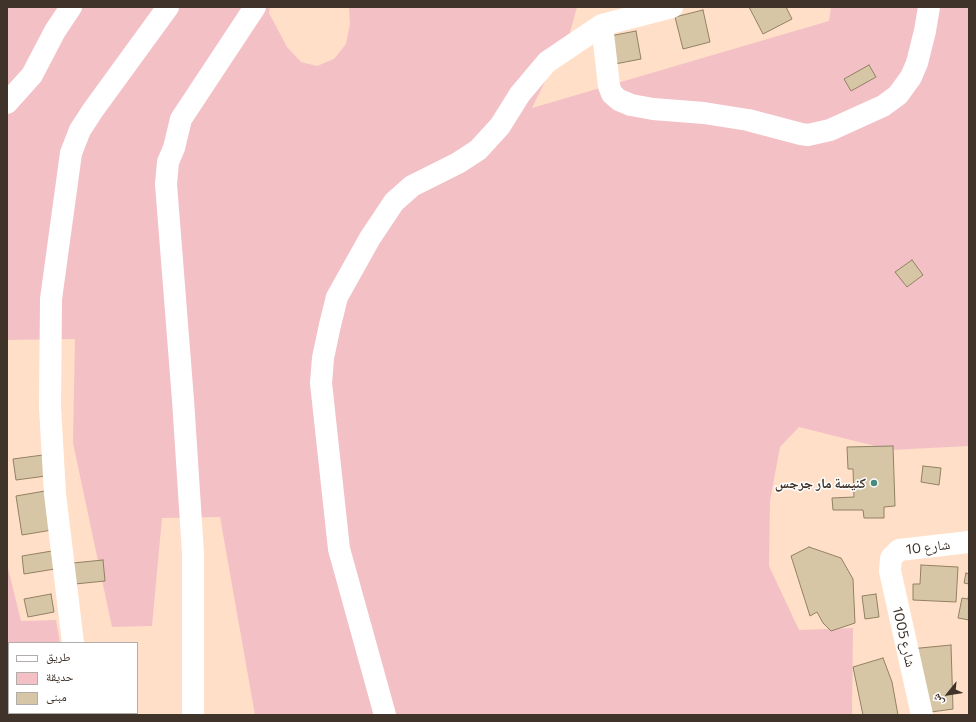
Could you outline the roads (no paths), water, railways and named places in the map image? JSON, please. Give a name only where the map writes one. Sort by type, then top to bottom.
[{"type":"street","points":[[7,102],[32,75],[55,31],[71,7]]},
{"type":"street","points":[[73,642],[55,494],[50,408],[51,299],[71,153],[80,130],[93,110],[168,7]]},
{"type":"street","points":[[194,715],[193,553],[184,400],[166,184],[168,162],[174,148],[181,119],[255,7]]},
{"type":"street","points":[[385,715],[339,549],[321,383],[323,358],[337,298],[370,238],[394,202],[412,186],[458,164],[478,150],[500,126],[520,94],[547,62],[602,25],[672,7]]},
{"type":"street","points":[[602,25],[609,86],[612,94],[619,100],[631,105],[653,109],[686,111],[748,120],[808,135],[830,130],[864,115],[883,106],[898,95],[911,77],[916,63],[925,31],[929,7]]},
{"type":"street","name":"شارع 10","points":[[891,558],[899,550],[969,542]]},
{"type":"street","name":"شارع 1005","points":[[891,558],[890,571],[922,715]]},
{"type":"place","name":"كنيسة مار جرجس","points":[[874,483]]}]
